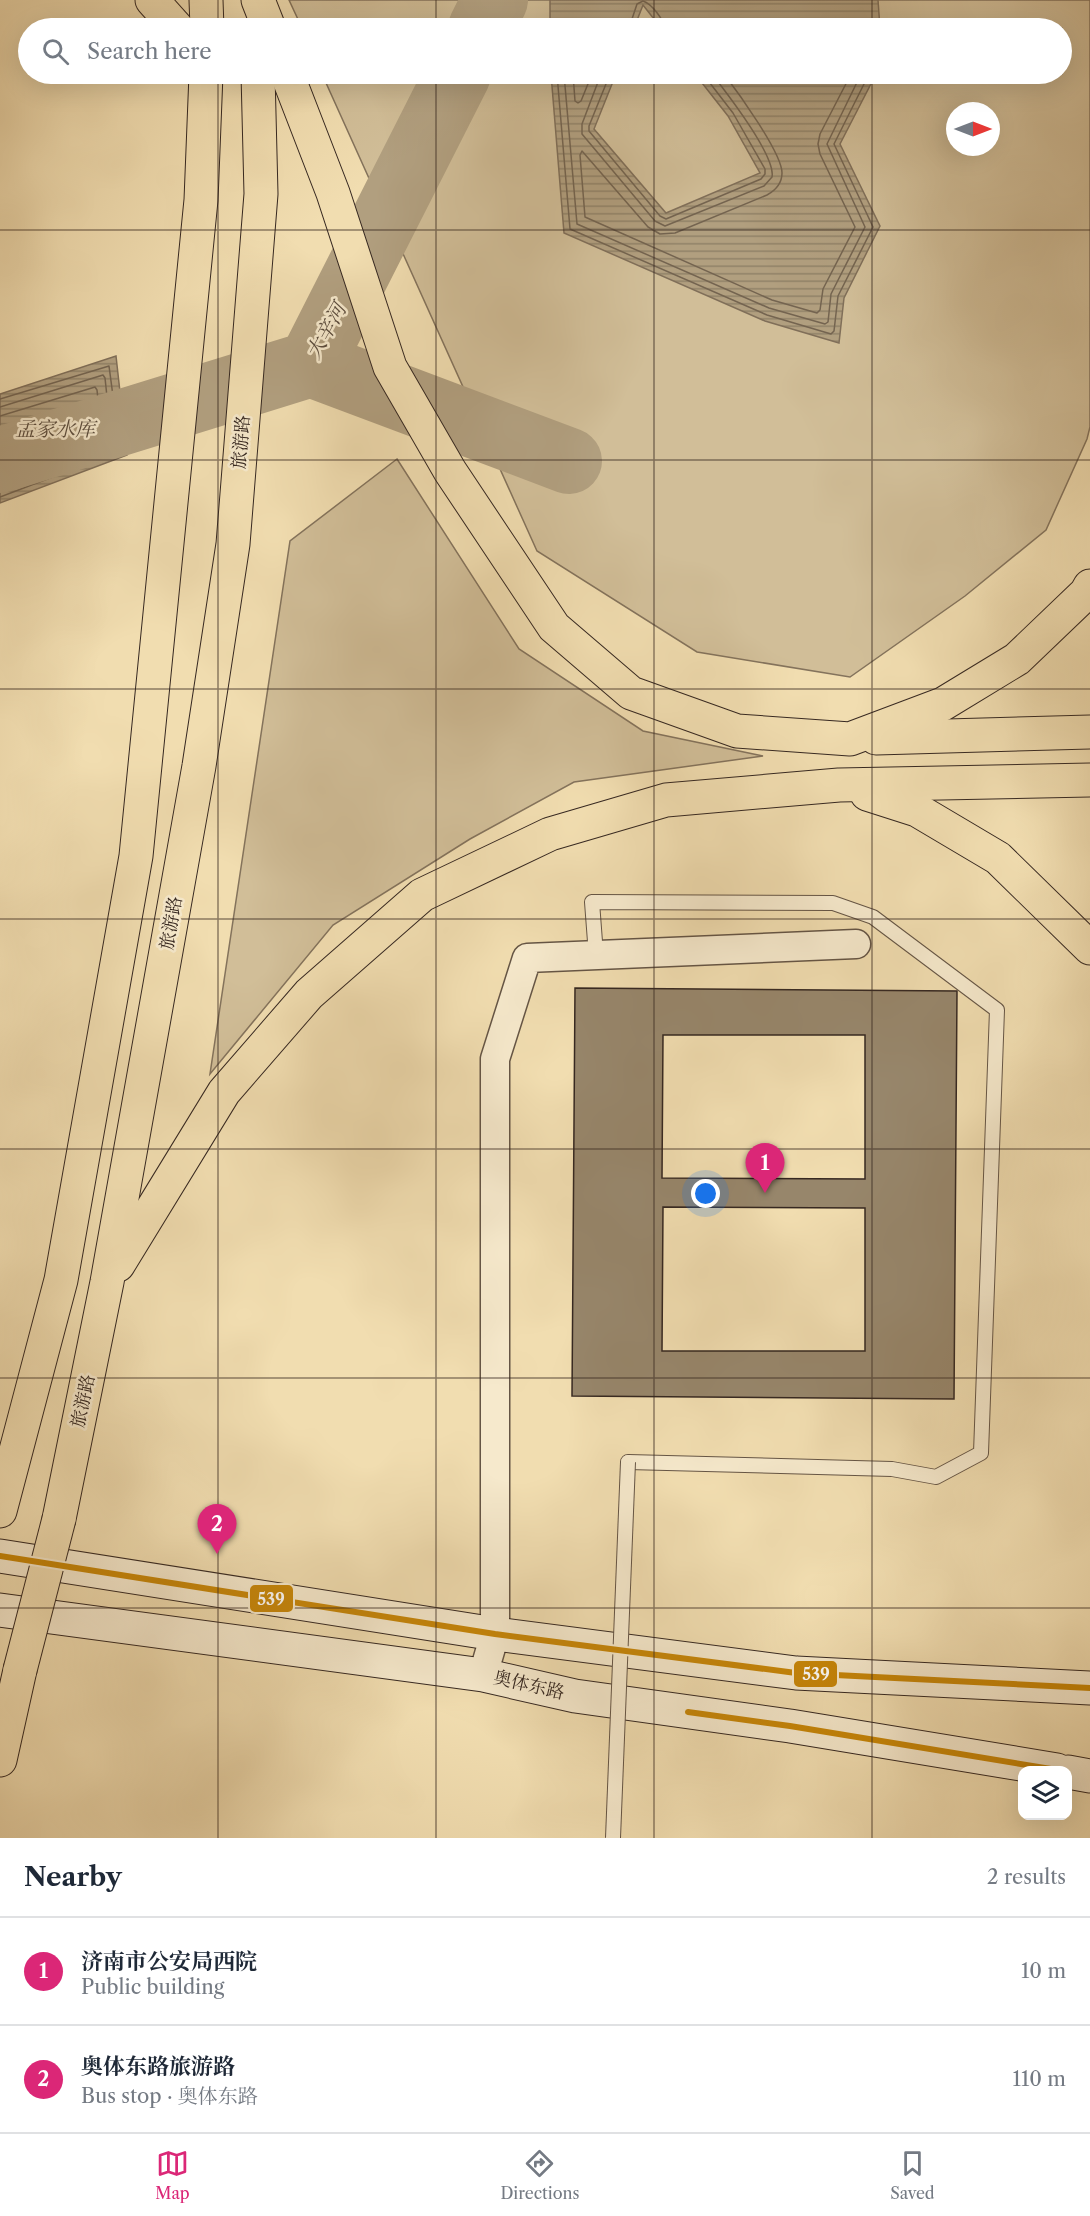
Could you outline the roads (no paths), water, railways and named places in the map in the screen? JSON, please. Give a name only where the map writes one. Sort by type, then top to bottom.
[{"type":"main road","points":[[152,0],[168,18]]},
{"type":"main road","points":[[206,0],[207,18]]},
{"type":"main road","points":[[257,0],[257,18]]},
{"type":"main road","points":[[257,0],[265,18]]},
{"type":"main road","points":[[0,1510],[61,1280],[136,856],[201,200],[206,84]]},
{"type":"main road","name":"旅游路","points":[[0,1760],[20,1670],[59,1519],[107,1282],[199,766],[233,544],[261,194],[258,84]]},
{"type":"main road","points":[[291,84],[333,193],[390,367],[450,471],[554,627],[631,693],[737,731],[850,739],[1090,732]]},
{"type":"main road","points":[[850,739],[943,704],[1017,659],[1086,593],[1090,586]]},
{"type":"main road","points":[[107,1282],[224,1092],[309,994],[422,895],[549,834],[666,800],[839,785],[1090,780]]},
{"type":"main road","points":[[839,785],[917,810],[998,858],[1090,948]]},
{"type":"main road","points":[[0,1556],[495,1634],[796,1673],[1090,1688]]},
{"type":"main road","name":"奥体东路","points":[[0,1610],[483,1675],[575,1696],[790,1726],[1033,1766]]},
{"type":"main road","points":[[1072,1773],[1090,1776]]},
{"type":"street","points":[[483,1675],[495,1634],[495,1059],[527,958],[856,944]]},
{"type":"lane","points":[[596,955],[592,902],[833,903],[873,917],[997,1010],[981,1453],[936,1477],[892,1469],[628,1462],[613,1838]]},
{"type":"water","points":[[550,0],[878,0],[879,18],[653,18],[643,5],[638,18],[550,18]]},
{"type":"water","points":[[552,84],[612,84],[594,129],[666,213],[760,173],[728,116],[703,84],[871,84],[840,144],[880,226],[844,298],[839,343],[765,321],[564,233]]},
{"type":"water","name":"孟家水库","points":[[116,356],[127,455],[0,503],[0,394]]},
{"type":"waterway","name":"大辛河","points":[[486,18],[495,0]]},
{"type":"waterway","name":"大辛河","points":[[0,460],[311,364],[453,84]]},
{"type":"waterway","points":[[311,364],[569,461]]},
{"type":"place","name":"济南市公安局西院","points":[[765,1193]]},
{"type":"place","name":"奥体东路旅游路","points":[[217,1554]]}]
